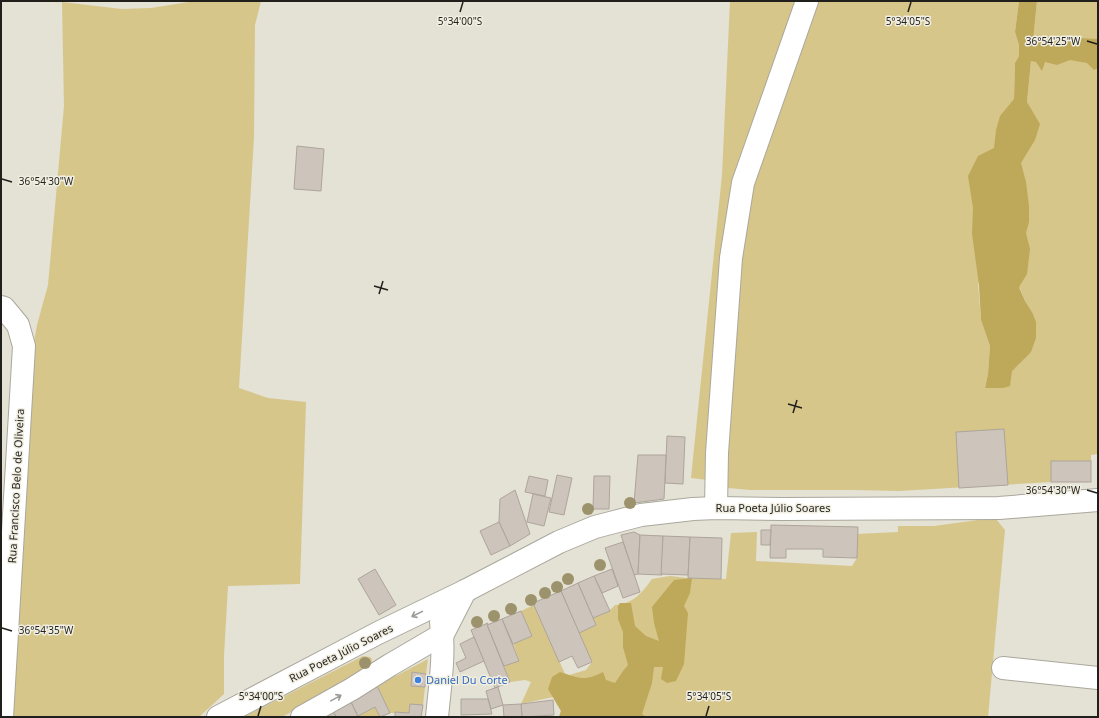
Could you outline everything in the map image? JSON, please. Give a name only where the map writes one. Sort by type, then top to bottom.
[{"type":"street","points":[[716,508],[717,453],[731,258],[743,183],[807,1]]},
{"type":"street","name":"Rua Francisco Belo de Oliveira","points":[[2,308],[18,326],[24,346],[2,717]]},
{"type":"street","name":"Rua Poeta Júlio Soares","points":[[218,717],[282,682],[560,542],[595,527],[641,515],[716,508],[999,508],[1098,500]]},
{"type":"street","points":[[302,717],[352,689],[443,634],[465,591]]},
{"type":"street","points":[[437,717],[443,634],[439,603]]},
{"type":"street","points":[[1003,668],[1098,678]]},
{"type":"shaded area","points":[[195,1],[261,1],[255,25],[254,137],[239,388],[268,398],[306,402],[300,584],[228,586],[224,656],[224,694],[199,717],[11,717],[29,371],[37,325],[48,285],[64,106],[62,2],[122,9],[151,8]]},
{"type":"shaded area","points":[[730,1],[804,1],[737,189],[708,480],[691,478],[722,175]]},
{"type":"shaded area","points":[[813,1],[1019,1],[1015,32],[1019,45],[1019,56],[1015,63],[1014,99],[1031,110],[1027,102],[1037,1],[1098,1],[1098,454],[1091,455],[1091,461],[1052,461],[1051,482],[899,491],[750,490],[728,488],[723,484],[730,332],[751,169]],"holes":[[[978,283],[1020,288],[1025,301],[1032,312],[1019,364],[985,388],[988,374],[990,346],[981,320]]]},
{"type":"shaded area","points":[[1019,1],[1037,1],[1033,41],[1057,37],[1098,39],[1098,68],[1094,70],[1087,63],[1070,60],[1057,65],[1045,62],[1042,71],[1036,62],[1031,61],[1027,102],[1040,124],[1035,140],[1021,163],[1026,182],[1029,206],[1029,222],[1026,233],[1030,249],[1027,274],[1019,287],[1036,322],[1036,338],[1031,352],[1012,371],[1010,386],[1003,388],[985,388],[988,374],[990,346],[981,320],[979,285],[972,234],[973,208],[968,176],[978,156],[994,148],[996,130],[1000,116],[1014,99],[1015,63],[1019,56],[1019,45],[1015,32]]},
{"type":"shaded area","points":[[996,519],[1005,530],[988,717],[559,717],[561,711],[553,697],[521,704],[531,682],[525,680],[510,682],[504,666],[519,660],[513,644],[532,636],[521,611],[534,605],[566,676],[586,670],[592,662],[579,633],[596,625],[593,618],[609,611],[615,605],[632,600],[645,589],[652,579],[670,576],[726,579],[731,533],[757,532],[756,561],[852,566],[857,558],[857,534],[898,532],[898,526],[934,526]]},
{"type":"shaded area","points":[[692,578],[690,593],[684,606],[688,613],[684,664],[676,681],[667,683],[661,679],[663,667],[654,667],[652,683],[642,714],[646,717],[559,717],[561,711],[548,689],[552,677],[560,672],[586,678],[603,672],[606,680],[615,683],[628,665],[623,647],[623,632],[618,619],[618,606],[620,603],[631,603],[635,626],[646,636],[659,641],[654,623],[652,607],[674,580]]},
{"type":"shaded area","points":[[363,656],[370,657],[372,659],[371,666],[368,670],[282,717],[244,717]]},
{"type":"shaded area","points":[[428,659],[426,674],[412,673],[411,686],[425,687],[423,705],[409,713],[390,713],[377,686]]},
{"type":"shaded area","points":[[375,707],[380,717],[358,717],[358,716]]},
{"type":"building","points":[[297,146],[324,149],[321,191],[294,189]]},
{"type":"building","points":[[1004,429],[1008,485],[959,488],[956,432]]},
{"type":"building","points":[[667,436],[685,437],[683,484],[665,483]]},
{"type":"building","points":[[638,455],[666,455],[664,499],[634,503]]},
{"type":"building","points":[[1051,461],[1091,461],[1091,482],[1051,482]]},
{"type":"building","points":[[557,475],[572,478],[564,515],[549,512]]},
{"type":"building","points":[[529,476],[548,480],[545,496],[525,492]]},
{"type":"building","points":[[594,476],[610,476],[609,509],[593,509]]},
{"type":"building","points":[[515,490],[530,534],[510,546],[499,522],[500,499]]},
{"type":"building","points":[[533,494],[551,498],[544,526],[527,522]]},
{"type":"building","points":[[499,522],[510,546],[491,555],[480,531]]},
{"type":"building","points":[[771,525],[858,527],[857,558],[823,557],[823,549],[786,549],[786,558],[770,558]]},
{"type":"building","points":[[761,530],[771,530],[770,545],[761,545]]},
{"type":"building","points":[[634,532],[640,535],[638,574],[634,575],[621,535]]},
{"type":"building","points":[[640,535],[663,536],[662,575],[638,574]]},
{"type":"building","points":[[663,536],[690,537],[688,575],[661,574]]},
{"type":"building","points":[[690,537],[722,538],[721,579],[688,578]]},
{"type":"building","points":[[623,542],[640,592],[623,598],[605,548]]},
{"type":"building","points":[[375,569],[396,605],[379,615],[358,579]]},
{"type":"building","points":[[612,569],[618,586],[602,593],[594,576]]},
{"type":"building","points":[[594,576],[610,611],[593,618],[578,583]]},
{"type":"building","points":[[578,583],[596,625],[579,633],[561,591]]},
{"type":"building","points":[[561,591],[592,662],[578,668],[572,656],[559,662],[533,603]]},
{"type":"building","points":[[521,611],[532,636],[513,644],[502,619]]},
{"type":"building","points":[[502,619],[519,661],[504,666],[487,625]]},
{"type":"building","points":[[488,623],[487,625],[510,682],[495,688],[471,630]]},
{"type":"building","points":[[474,637],[484,661],[460,672],[456,663],[466,658],[460,644]]},
{"type":"building","name":"Daniel Du Corte","points":[[412,672],[426,674],[425,687],[411,686]]},
{"type":"building","points":[[377,686],[390,713],[380,717],[375,707],[358,716],[350,700]]},
{"type":"building","points":[[498,687],[503,705],[491,709],[486,691]]},
{"type":"building","points":[[461,699],[488,699],[492,714],[461,715]]},
{"type":"building","points":[[553,700],[554,715],[522,717],[521,704]]},
{"type":"building","points":[[351,702],[358,717],[336,717],[333,711]]},
{"type":"building","points":[[410,704],[423,705],[421,717],[395,717],[395,712],[409,713]]},
{"type":"building","points":[[521,704],[522,717],[504,717],[503,705]]},
{"type":"building","points":[[333,711],[336,717],[321,717]]},
{"type":"place","name":"Daniel Du Corte","points":[[418,680]]}]
